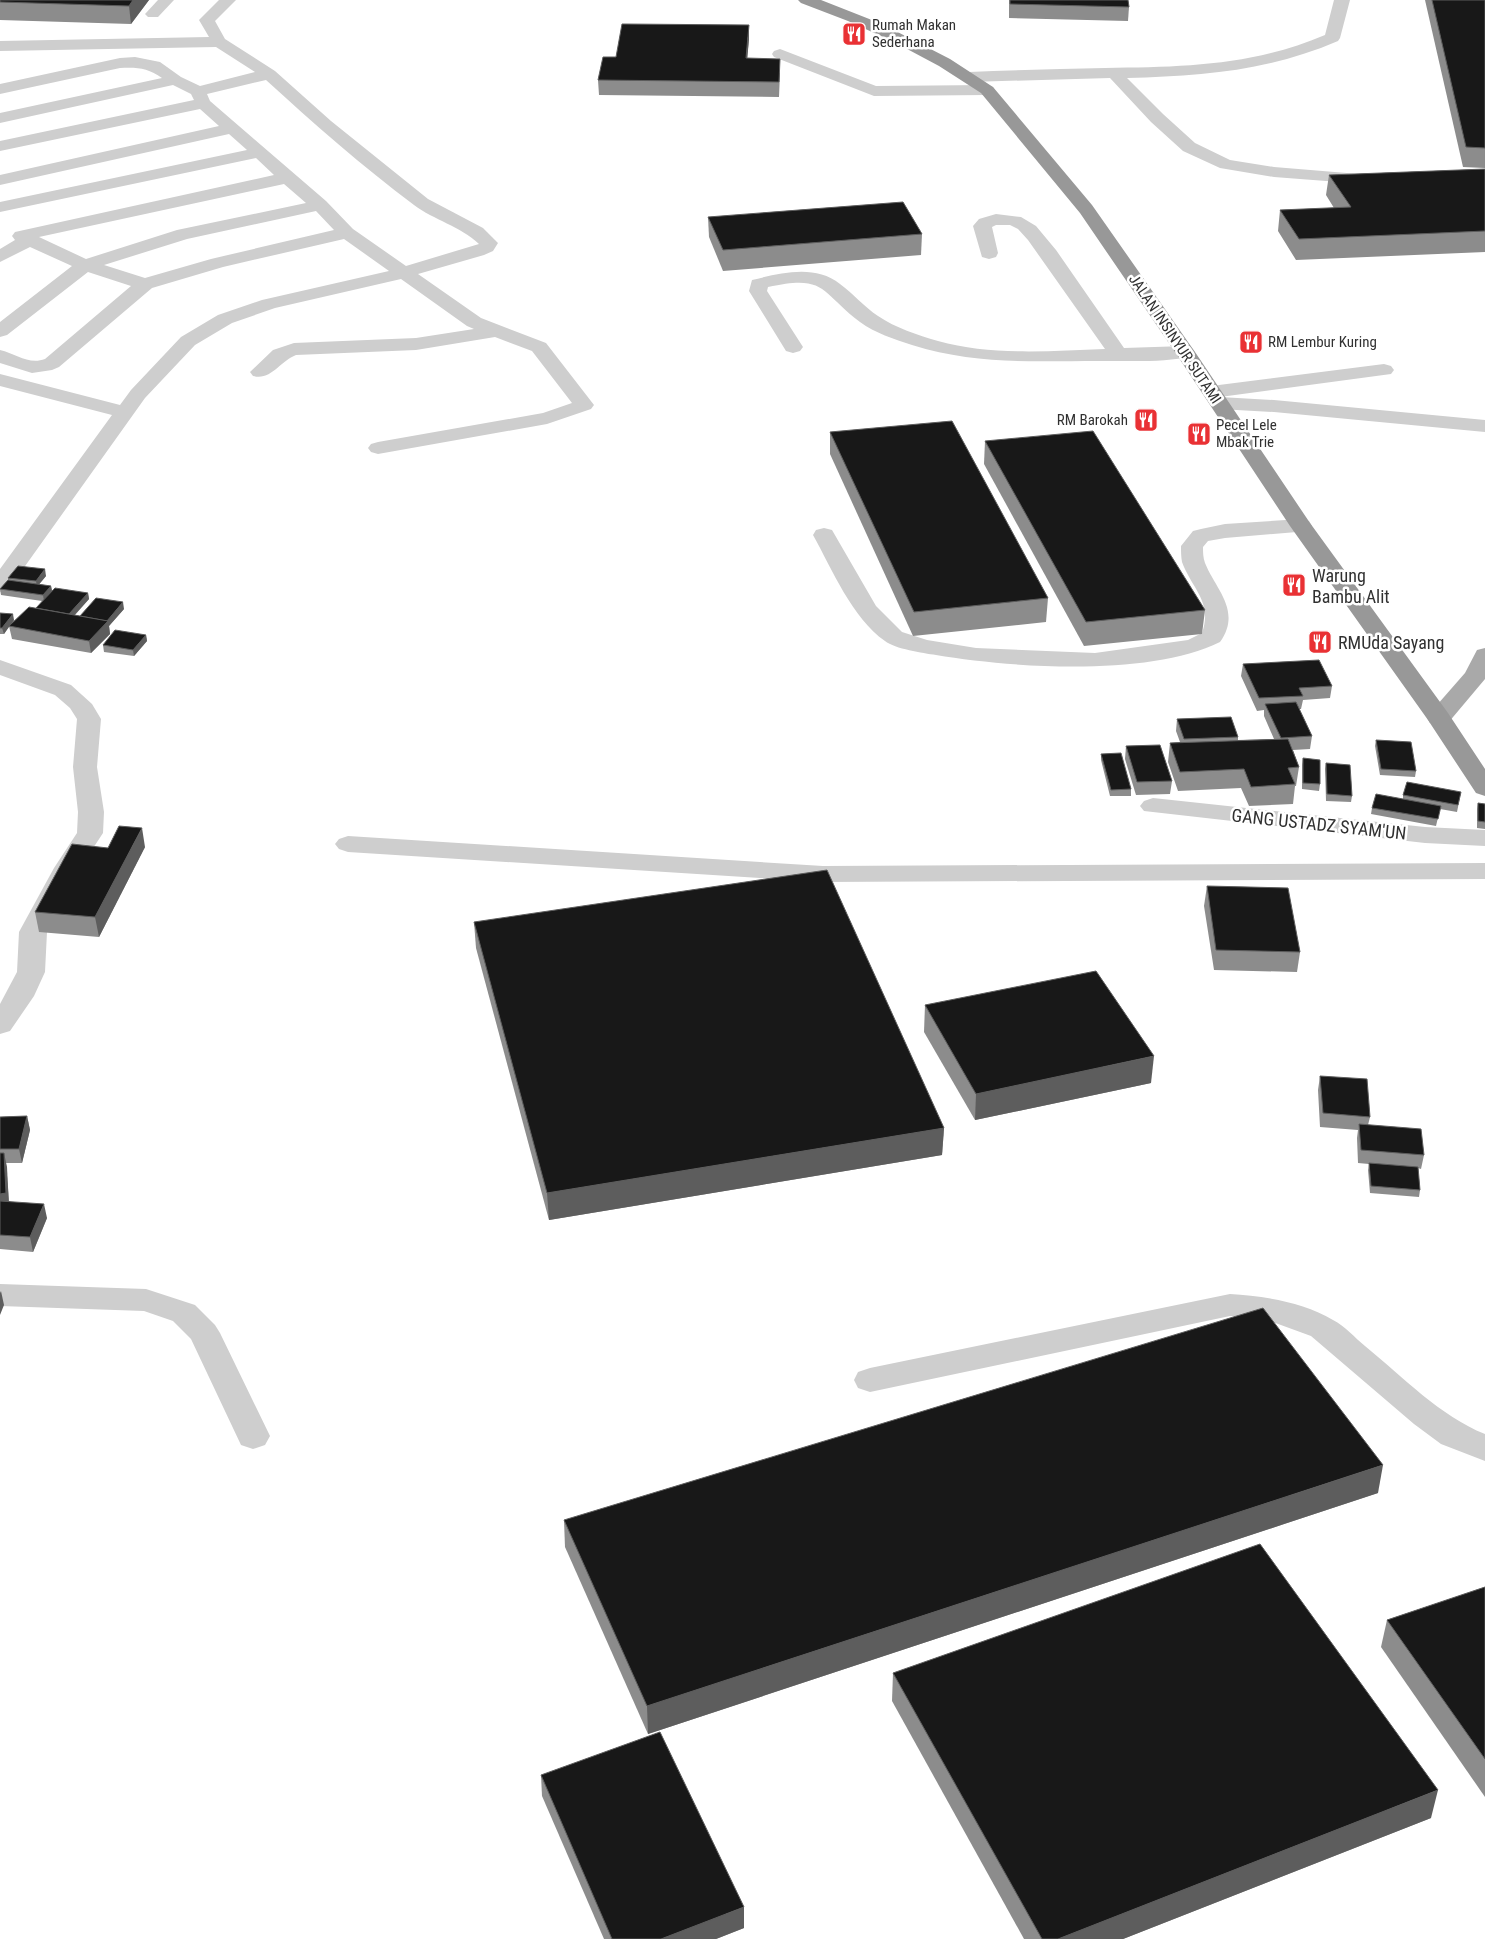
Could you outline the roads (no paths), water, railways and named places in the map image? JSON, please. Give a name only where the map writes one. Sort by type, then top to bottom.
[{"type":"highway","name":"JALAN INSINYUR SUTAMI","points":[[806,0],[887,32],[969,77],[987,90],[1086,209],[1216,397],[1235,430],[1301,526],[1439,718],[1485,788]]},
{"type":"main road","points":[[1439,718],[1476,675],[1485,655]]},
{"type":"street","points":[[153,14],[166,0]]},
{"type":"street","points":[[0,584],[9,558],[138,394],[188,341],[226,319],[269,304],[403,273],[478,251],[487,247],[489,242],[476,232],[422,203],[325,125],[269,74],[218,42],[206,20],[228,0]]},
{"type":"street","points":[[969,77],[1197,71],[1261,63],[1305,51],[1332,38],[1342,0]]},
{"type":"street","points":[[0,46],[218,42]]},
{"type":"street","points":[[15,60],[91,44]]},
{"type":"street","points":[[780,54],[874,91],[987,90]]},
{"type":"street","points":[[0,89],[134,62],[154,66],[200,97],[287,178],[320,205],[346,233],[474,322],[539,348],[584,405],[547,418],[378,448]]},
{"type":"street","points":[[1114,73],[1157,118],[1190,147],[1226,164],[1274,172],[1358,179],[1377,178]]},
{"type":"street","points":[[0,146],[200,97],[269,74]]},
{"type":"street","points":[[0,118],[175,80]]},
{"type":"street","points":[[0,180],[232,128]]},
{"type":"street","points":[[0,207],[260,152]]},
{"type":"street","points":[[0,256],[19,236],[287,178]]},
{"type":"street","points":[[0,331],[84,265],[183,234],[320,205]]},
{"type":"street","points":[[989,253],[982,231],[982,226],[985,222],[1001,219],[1018,222],[1025,226],[1048,253],[1119,355]]},
{"type":"street","points":[[0,356],[25,367],[46,366],[52,363],[145,284],[218,263],[346,233]]},
{"type":"street","points":[[19,236],[84,265],[145,284]]},
{"type":"street","points":[[794,347],[758,291],[759,284],[778,278],[805,277],[828,283],[844,299],[872,321],[933,346],[963,352],[1018,358],[1185,352]]},
{"type":"street","points":[[260,372],[280,354],[294,349],[416,344],[496,331]]},
{"type":"street","points":[[1216,397],[1384,370]]},
{"type":"street","points":[[0,380],[125,412]]},
{"type":"street","points":[[1216,397],[1274,406],[1485,426]]},
{"type":"street","points":[[824,535],[867,610],[894,637],[924,646],[976,655],[1095,660],[1184,648],[1194,646],[1212,637],[1218,623],[1215,601],[1193,561],[1192,546],[1201,536],[1224,532],[1301,526]]},
{"type":"street","points":[[0,667],[63,690],[80,704],[89,719],[85,767],[91,812],[90,833],[67,868],[33,932],[31,972],[20,996],[0,1025]]},
{"type":"street","name":"GANG USTADZ SYAM'UN","points":[[1153,806],[1425,835],[1485,838]]},
{"type":"street","points":[[348,844],[823,874],[1485,871]]},
{"type":"street","points":[[0,1295],[146,1300],[184,1313],[204,1333],[253,1436]]},
{"type":"street","points":[[870,1380],[1230,1305],[1263,1307],[1322,1328],[1426,1415],[1453,1435],[1485,1448]]},
{"type":"place","name":"Rumah Makan Sederhana","points":[[854,34]]},
{"type":"place","name":"RM Lembur Kuring","points":[[1251,342]]},
{"type":"place","name":"RM Barokah","points":[[1146,420]]},
{"type":"place","name":"Pecel Lele Mbak Trie","points":[[1199,434]]},
{"type":"place","name":"Warung Bambu Alit","points":[[1294,585]]},
{"type":"place","name":"RMUda Sayang","points":[[1320,642]]}]
